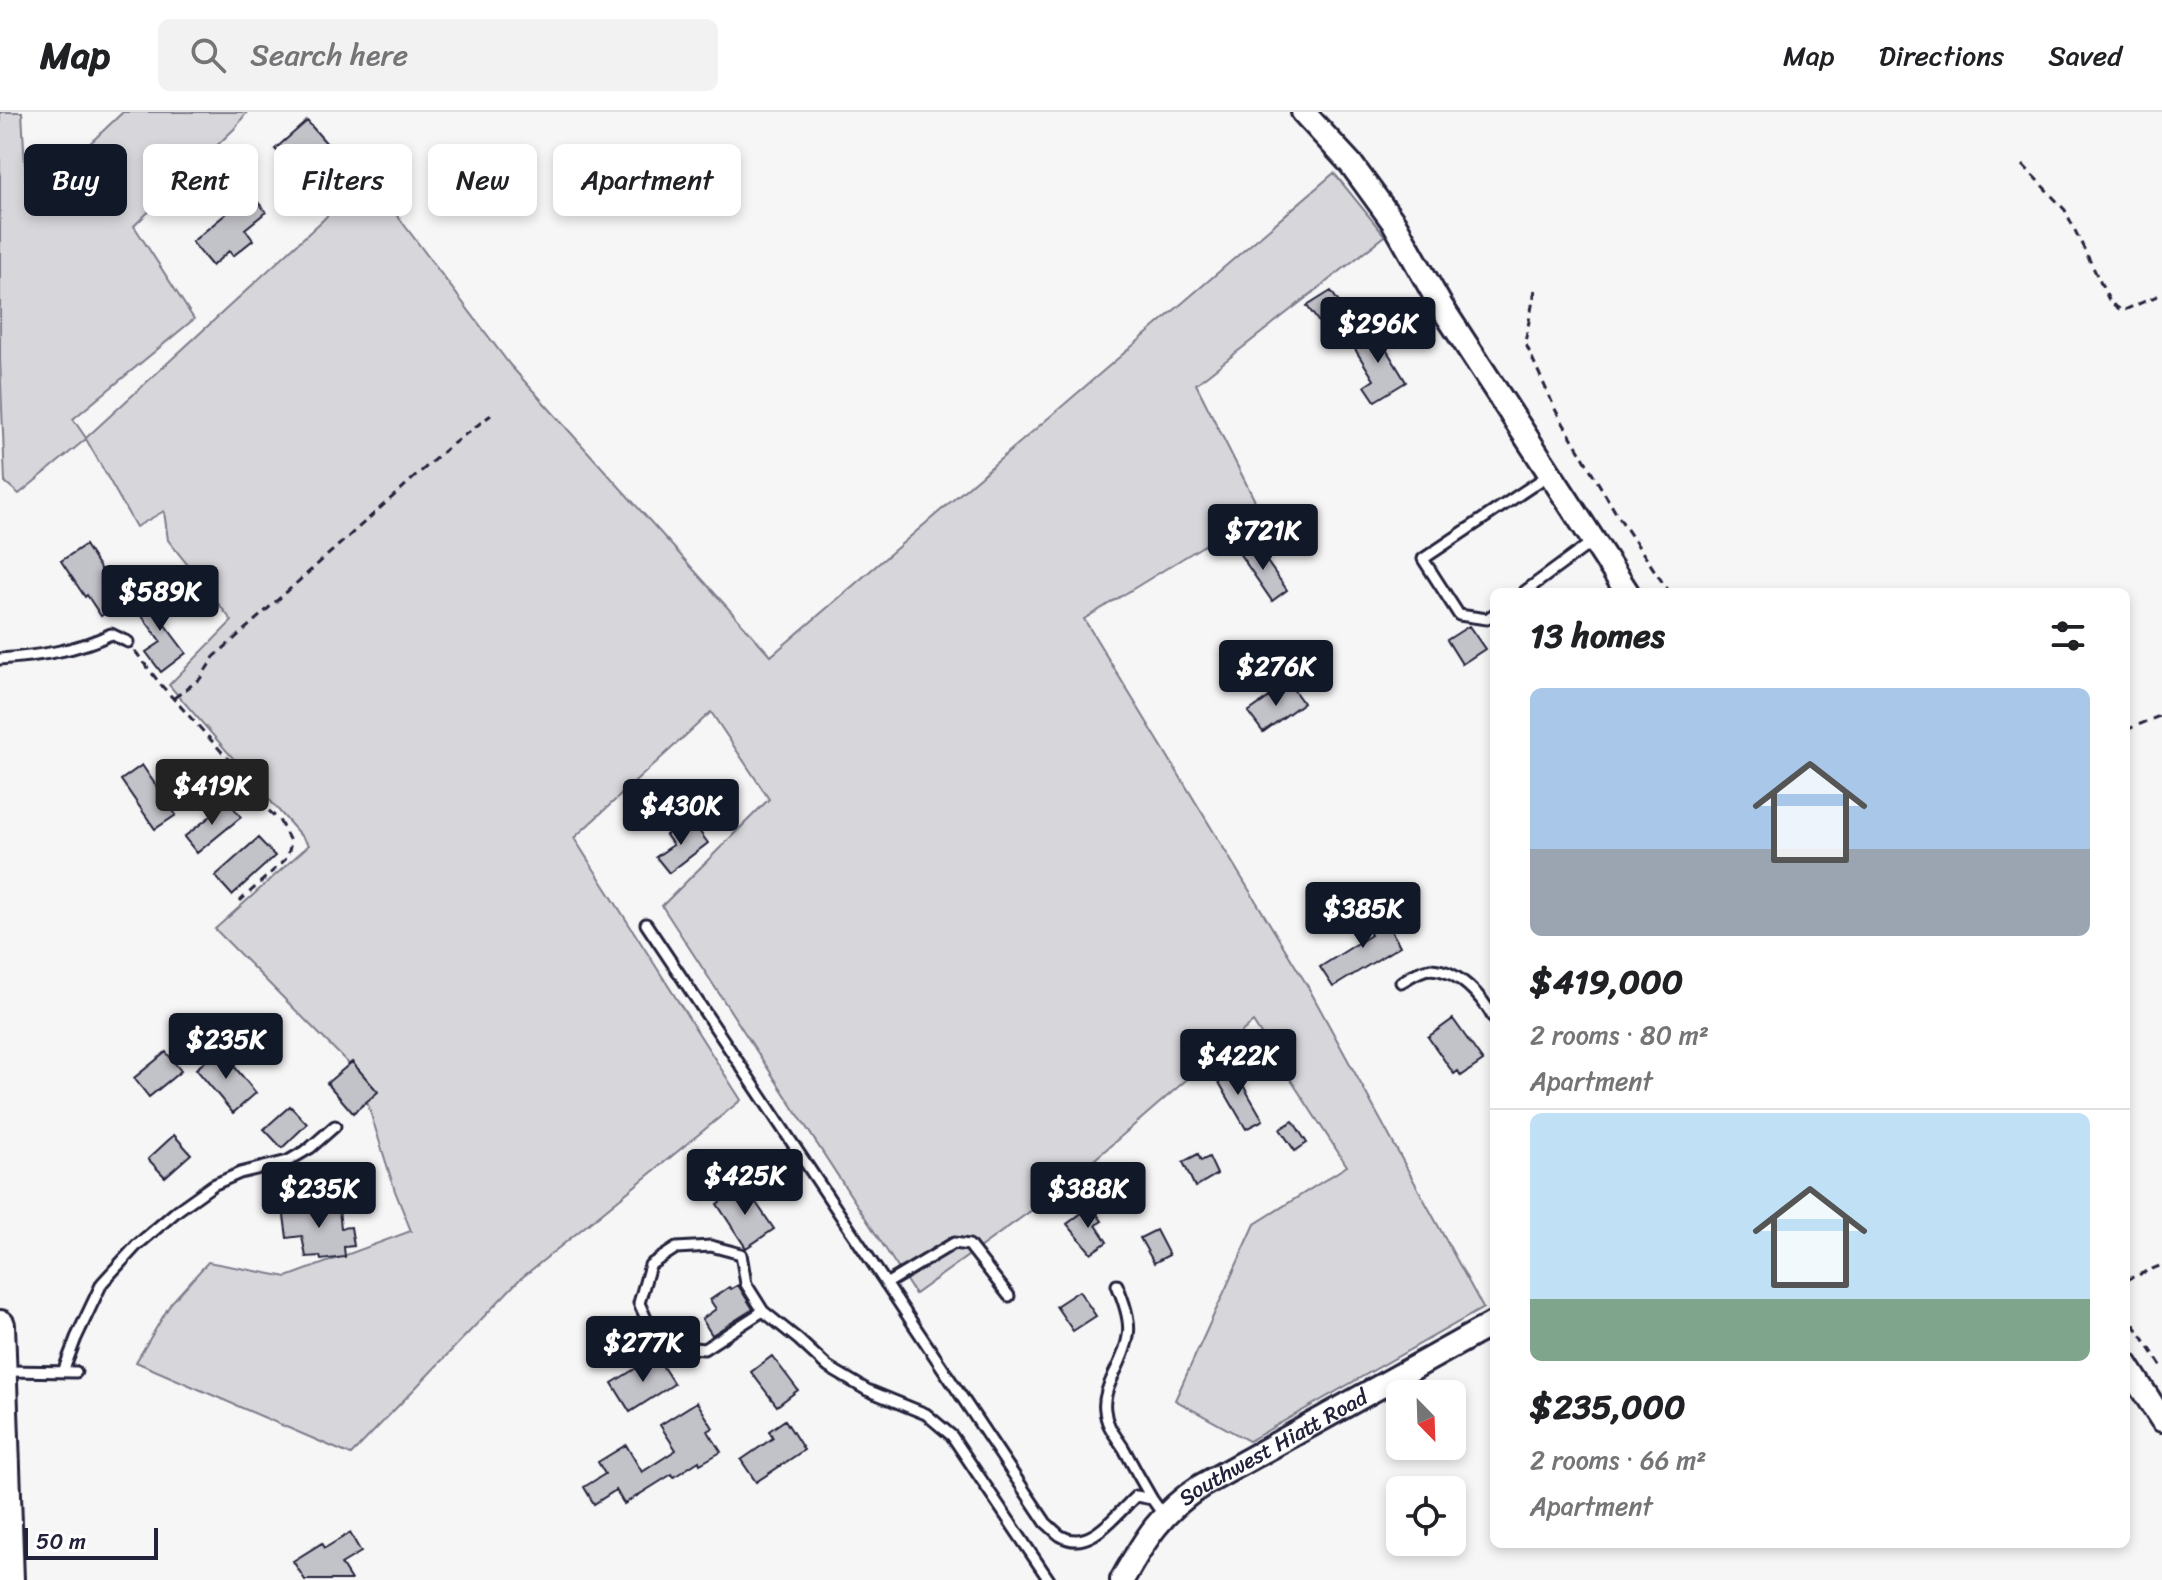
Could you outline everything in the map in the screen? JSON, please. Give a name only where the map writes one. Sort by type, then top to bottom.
[{"type":"highway","points":[[0,1325],[9,1580]]},
{"type":"street","points":[[1303,112],[1351,164],[1386,210],[1441,306],[1624,588]]},
{"type":"street","name":"Southwest Hiatt Road","points":[[1122,1580],[1145,1540],[1158,1507],[1180,1500],[1490,1325]]},
{"type":"street","points":[[2130,1370],[2162,1420]]},
{"type":"lane","points":[[1490,617],[1459,615],[1423,559],[1550,474]]},
{"type":"lane","points":[[1529,588],[1594,541]]},
{"type":"lane","points":[[0,659],[91,644],[111,634],[128,642]]},
{"type":"lane","points":[[646,924],[1046,1523],[1061,1537],[1080,1541],[1097,1534],[1136,1496],[1158,1507]]},
{"type":"lane","points":[[1401,982],[1428,969],[1451,973],[1474,991],[1490,1013]]},
{"type":"lane","points":[[63,1372],[102,1283],[136,1246],[213,1185],[240,1173],[288,1161],[310,1148],[335,1126]]},
{"type":"lane","points":[[886,1284],[954,1243],[969,1245],[1009,1296]]},
{"type":"lane","points":[[763,1311],[704,1349],[674,1346],[654,1336],[639,1303],[650,1265],[676,1248],[711,1246],[741,1254],[746,1284],[763,1311],[828,1367],[867,1390],[926,1414],[952,1436],[1049,1580]]},
{"type":"lane","points":[[1117,1285],[1127,1307],[1130,1329],[1104,1400],[1105,1412],[1111,1430],[1158,1507]]},
{"type":"lane","points":[[1,1371],[76,1372]]},
{"type":"path","points":[[2023,165],[2065,210],[2110,302],[2122,311],[2162,294]]},
{"type":"path","points":[[1535,290],[1525,342],[1556,411],[1616,513],[1666,588]]},
{"type":"path","points":[[174,698],[200,679],[214,657],[446,449],[491,415]]},
{"type":"path","points":[[128,642],[241,773],[250,794],[279,820],[291,843],[287,858],[240,901]]},
{"type":"path","points":[[2130,728],[2162,715]]},
{"type":"path","points":[[2130,1278],[2162,1265]]},
{"type":"path","points":[[2130,1318],[2162,1367]]},
{"type":"shaded area","points":[[0,112],[22,112],[24,216],[127,216],[127,144],[89,144],[123,112],[247,112],[219,144],[143,144],[144,216],[134,226],[194,319],[73,419],[86,438],[327,216],[397,216],[510,365],[771,656],[1334,173],[1385,236],[1196,384],[1260,511],[1084,619],[1307,985],[1483,1308],[1249,1441],[1175,1400],[1255,1224],[1347,1166],[1253,1022],[1057,1192],[915,1294],[662,906],[769,799],[711,712],[574,838],[741,1100],[519,1280],[351,1455],[136,1362],[171,1303],[208,1262],[287,1277],[411,1231],[395,1191],[358,1073],[215,929],[309,845],[169,685],[232,621],[168,540],[164,511],[136,527],[86,439],[19,494],[5,482],[0,359]]},
{"type":"building","points":[[307,121],[327,144],[281,144]]},
{"type":"building","points":[[258,202],[266,212],[245,229],[253,240],[233,256],[229,251],[212,266],[192,242],[223,216],[258,216]]},
{"type":"building","points":[[1331,291],[1342,307],[1335,311],[1348,329],[1332,340],[1307,306]]},
{"type":"building","points":[[1373,328],[1406,382],[1375,401],[1365,386],[1374,380],[1350,341]]},
{"type":"building","points":[[1254,543],[1287,590],[1272,601],[1239,553]]},
{"type":"building","points":[[85,545],[122,602],[101,616],[61,561]]},
{"type":"building","points":[[159,592],[168,604],[161,610],[167,618],[162,621],[186,653],[161,672],[146,652],[161,642],[136,608]]},
{"type":"building","points":[[1469,626],[1485,649],[1462,664],[1447,640]]},
{"type":"building","points":[[1289,683],[1303,703],[1263,732],[1248,712]]},
{"type":"building","points":[[142,765],[176,815],[155,829],[121,780]]},
{"type":"building","points":[[229,802],[241,817],[197,853],[184,837]]},
{"type":"building","points":[[682,823],[688,832],[696,827],[708,843],[669,873],[656,857],[673,845],[666,835]]},
{"type":"building","points":[[258,838],[275,856],[232,895],[215,876]]},
{"type":"building","points":[[1377,906],[1400,946],[1333,987],[1320,967],[1371,935],[1360,916]]},
{"type":"building","points":[[1453,1019],[1483,1061],[1461,1076],[1458,1071],[1454,1074],[1428,1037]]},
{"type":"building","points":[[220,1049],[256,1093],[233,1113],[196,1069]]},
{"type":"building","points":[[166,1052],[181,1071],[149,1097],[134,1078]]},
{"type":"building","points":[[352,1062],[378,1092],[353,1113],[327,1083]]},
{"type":"building","points":[[1227,1064],[1263,1120],[1246,1129],[1213,1072]]},
{"type":"building","points":[[290,1106],[307,1124],[282,1148],[264,1129]]},
{"type":"building","points":[[1293,1121],[1307,1143],[1295,1151],[1280,1129]]},
{"type":"building","points":[[174,1135],[191,1154],[165,1177],[148,1159]]},
{"type":"building","points":[[1198,1154],[1201,1161],[1209,1157],[1217,1174],[1195,1187],[1183,1162]]},
{"type":"building","points":[[744,1185],[774,1229],[746,1248],[717,1204]]},
{"type":"building","points":[[338,1201],[341,1228],[351,1227],[354,1246],[344,1247],[345,1257],[321,1260],[320,1256],[306,1257],[302,1236],[287,1238],[283,1208]]},
{"type":"building","points":[[1091,1206],[1102,1221],[1096,1225],[1107,1242],[1091,1253],[1067,1224]]},
{"type":"building","points":[[1156,1230],[1169,1255],[1154,1263],[1140,1238]]},
{"type":"building","points":[[738,1285],[753,1309],[712,1335],[702,1319],[716,1309],[710,1300],[729,1287]]},
{"type":"building","points":[[1079,1291],[1096,1316],[1073,1331],[1056,1306]]},
{"type":"building","points":[[656,1356],[674,1384],[630,1412],[612,1383]]},
{"type":"building","points":[[772,1356],[798,1390],[777,1406],[751,1372]]},
{"type":"building","points":[[697,1402],[713,1428],[708,1431],[721,1452],[674,1477],[672,1474],[624,1504],[616,1490],[594,1504],[584,1487],[605,1474],[598,1462],[626,1445],[642,1472],[676,1450],[660,1425]]},
{"type":"building","points":[[785,1420],[804,1450],[756,1482],[741,1460],[773,1438],[769,1431]]},
{"type":"building","points":[[350,1533],[361,1552],[341,1564],[351,1580],[305,1580],[293,1561],[322,1543],[325,1548]]}]
